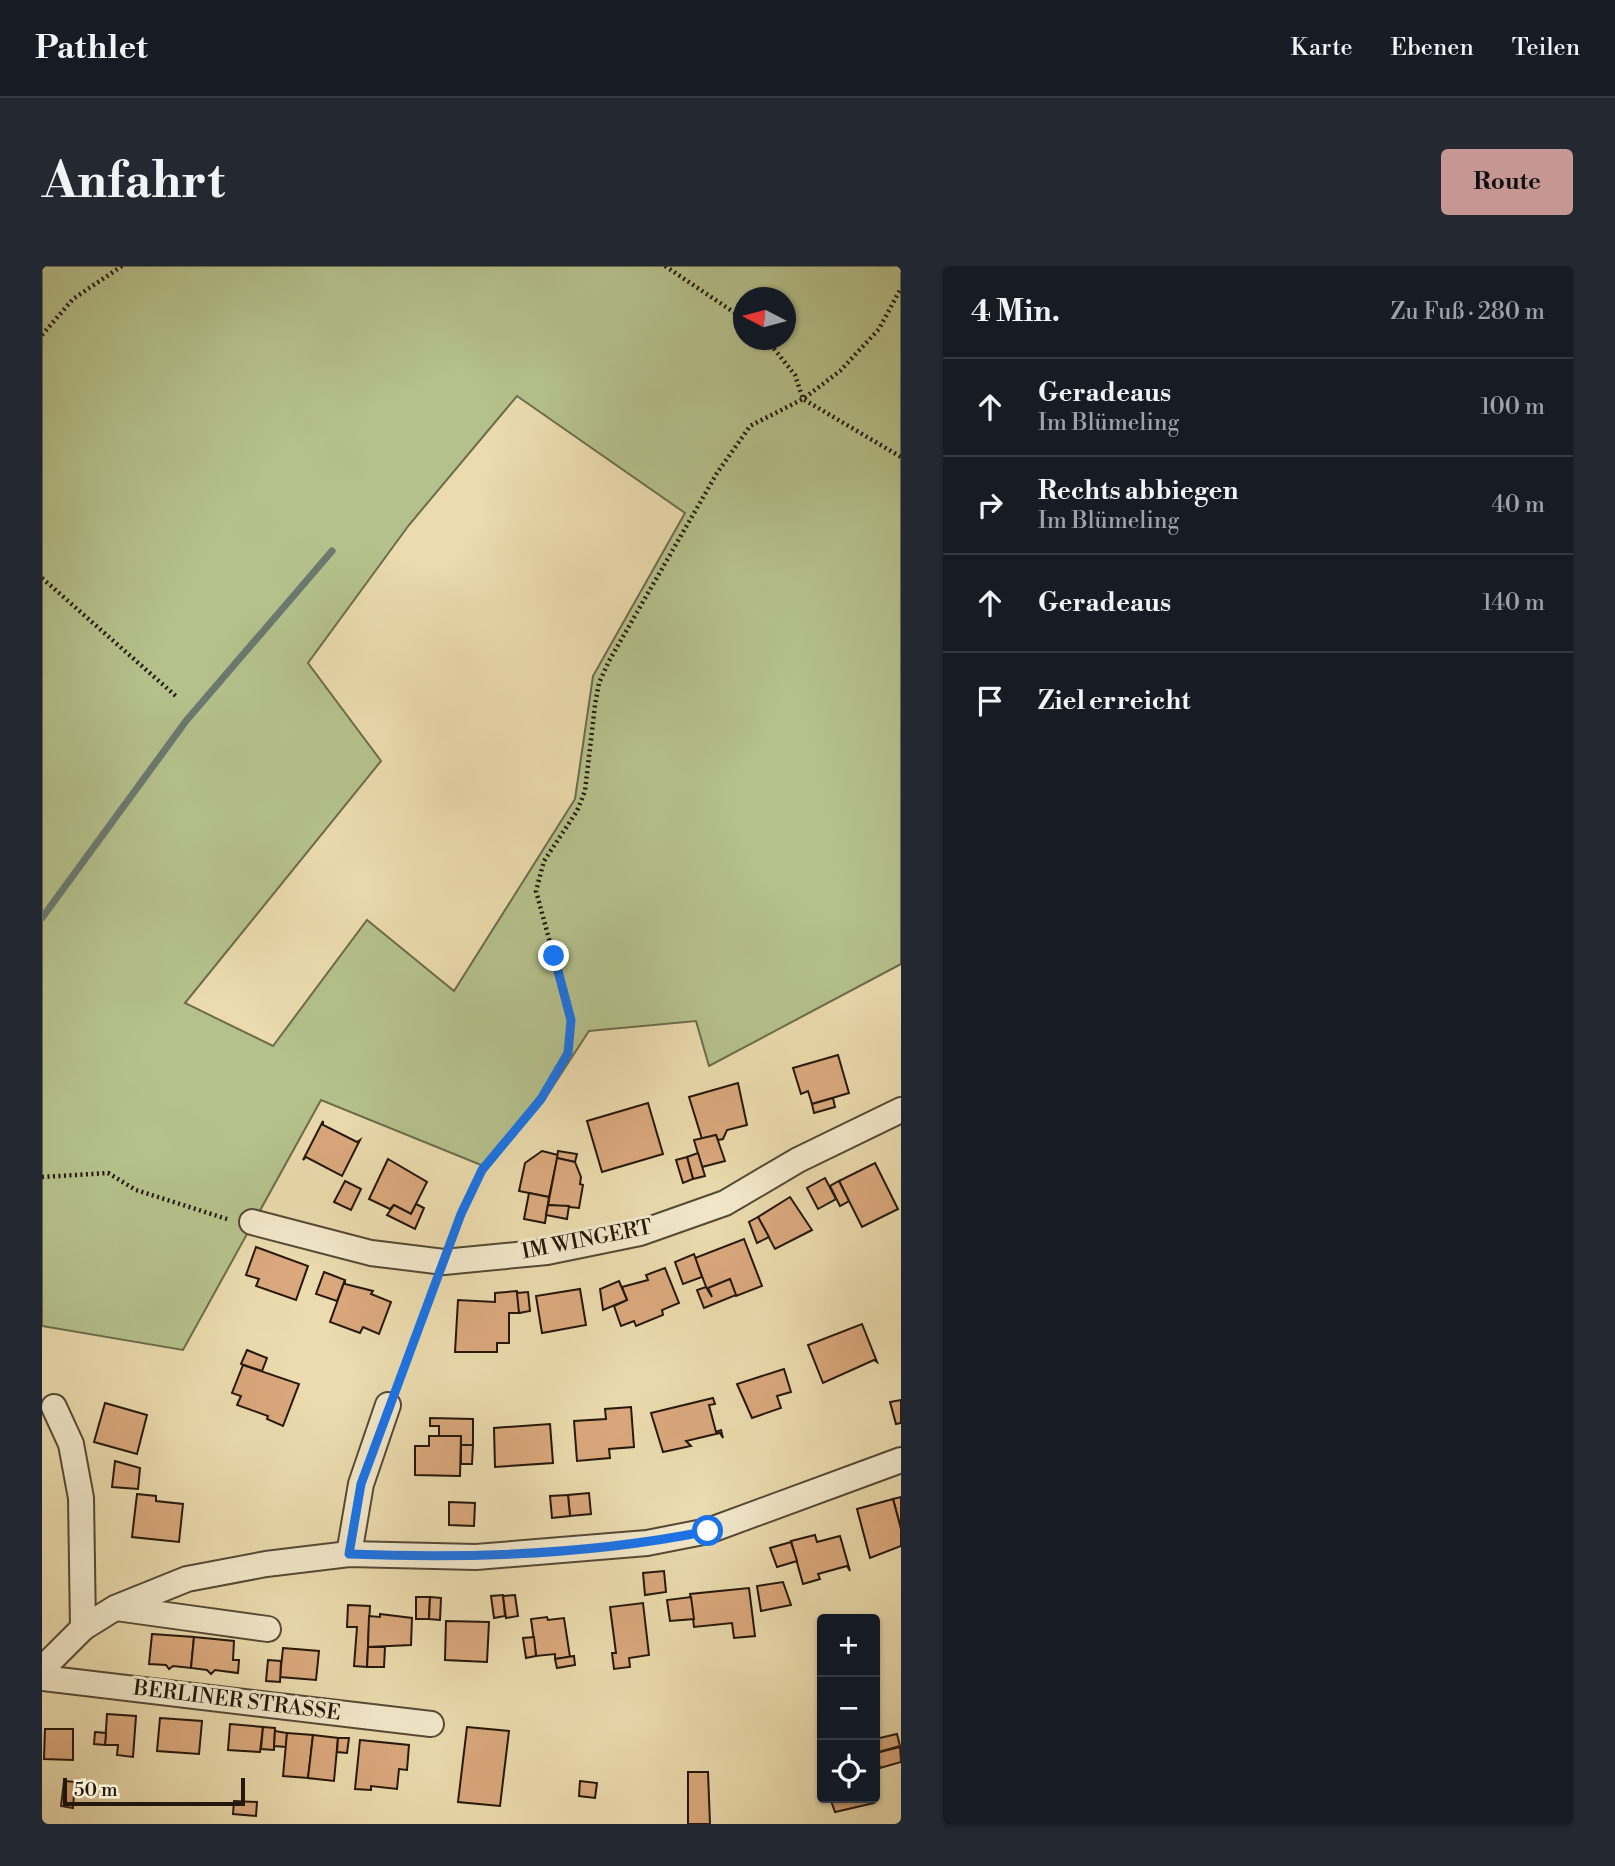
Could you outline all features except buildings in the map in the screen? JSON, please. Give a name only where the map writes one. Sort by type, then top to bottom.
[{"type":"street","name":"IM WINGERT","points":[[252,1222],[371,1253],[444,1262],[547,1252],[640,1233],[725,1203],[798,1160],[901,1110]]},
{"type":"street","points":[[349,1554],[361,1484],[388,1405]]},
{"type":"street","points":[[54,1407],[71,1444],[81,1498],[83,1628]]},
{"type":"street","points":[[42,1669],[83,1628],[115,1608],[187,1579],[266,1564],[349,1554],[476,1556],[647,1543],[708,1531],[901,1460]]},
{"type":"street","points":[[115,1608],[268,1629]]},
{"type":"street","name":"BERLINER STRASSE","points":[[42,1678],[431,1724]]},
{"type":"path","points":[[42,335],[73,299],[122,266]]},
{"type":"path","points":[[665,266],[733,312]]},
{"type":"path","points":[[388,1405],[482,1170],[541,1099],[568,1053],[571,1020],[536,891],[544,861],[578,811],[585,791],[599,683],[682,533],[750,426],[803,399],[840,371],[879,329],[901,288]]},
{"type":"path","points":[[775,350],[795,375],[803,399],[901,457]]},
{"type":"path","points":[[42,578],[177,697]]},
{"type":"path","points":[[42,1177],[108,1173],[136,1190],[198,1207],[219,1218],[252,1222]]},
{"type":"green space","points":[[42,266],[901,266],[901,964],[709,1066],[696,1021],[589,1031],[544,1100],[486,1167],[321,1100],[183,1350],[42,1326]],"holes":[[[517,396],[685,513],[593,676],[575,799],[454,991],[367,920],[273,1046],[185,1003],[381,761],[308,663],[409,525]]]},
{"type":"waterway","points":[[42,918],[186,721],[332,551]]},
{"type":"route","points":[[554,956],[571,1020],[568,1053],[541,1099],[513,1129],[482,1170],[461,1214],[388,1405],[361,1484],[349,1554],[536,1554],[647,1543],[708,1531]]}]
